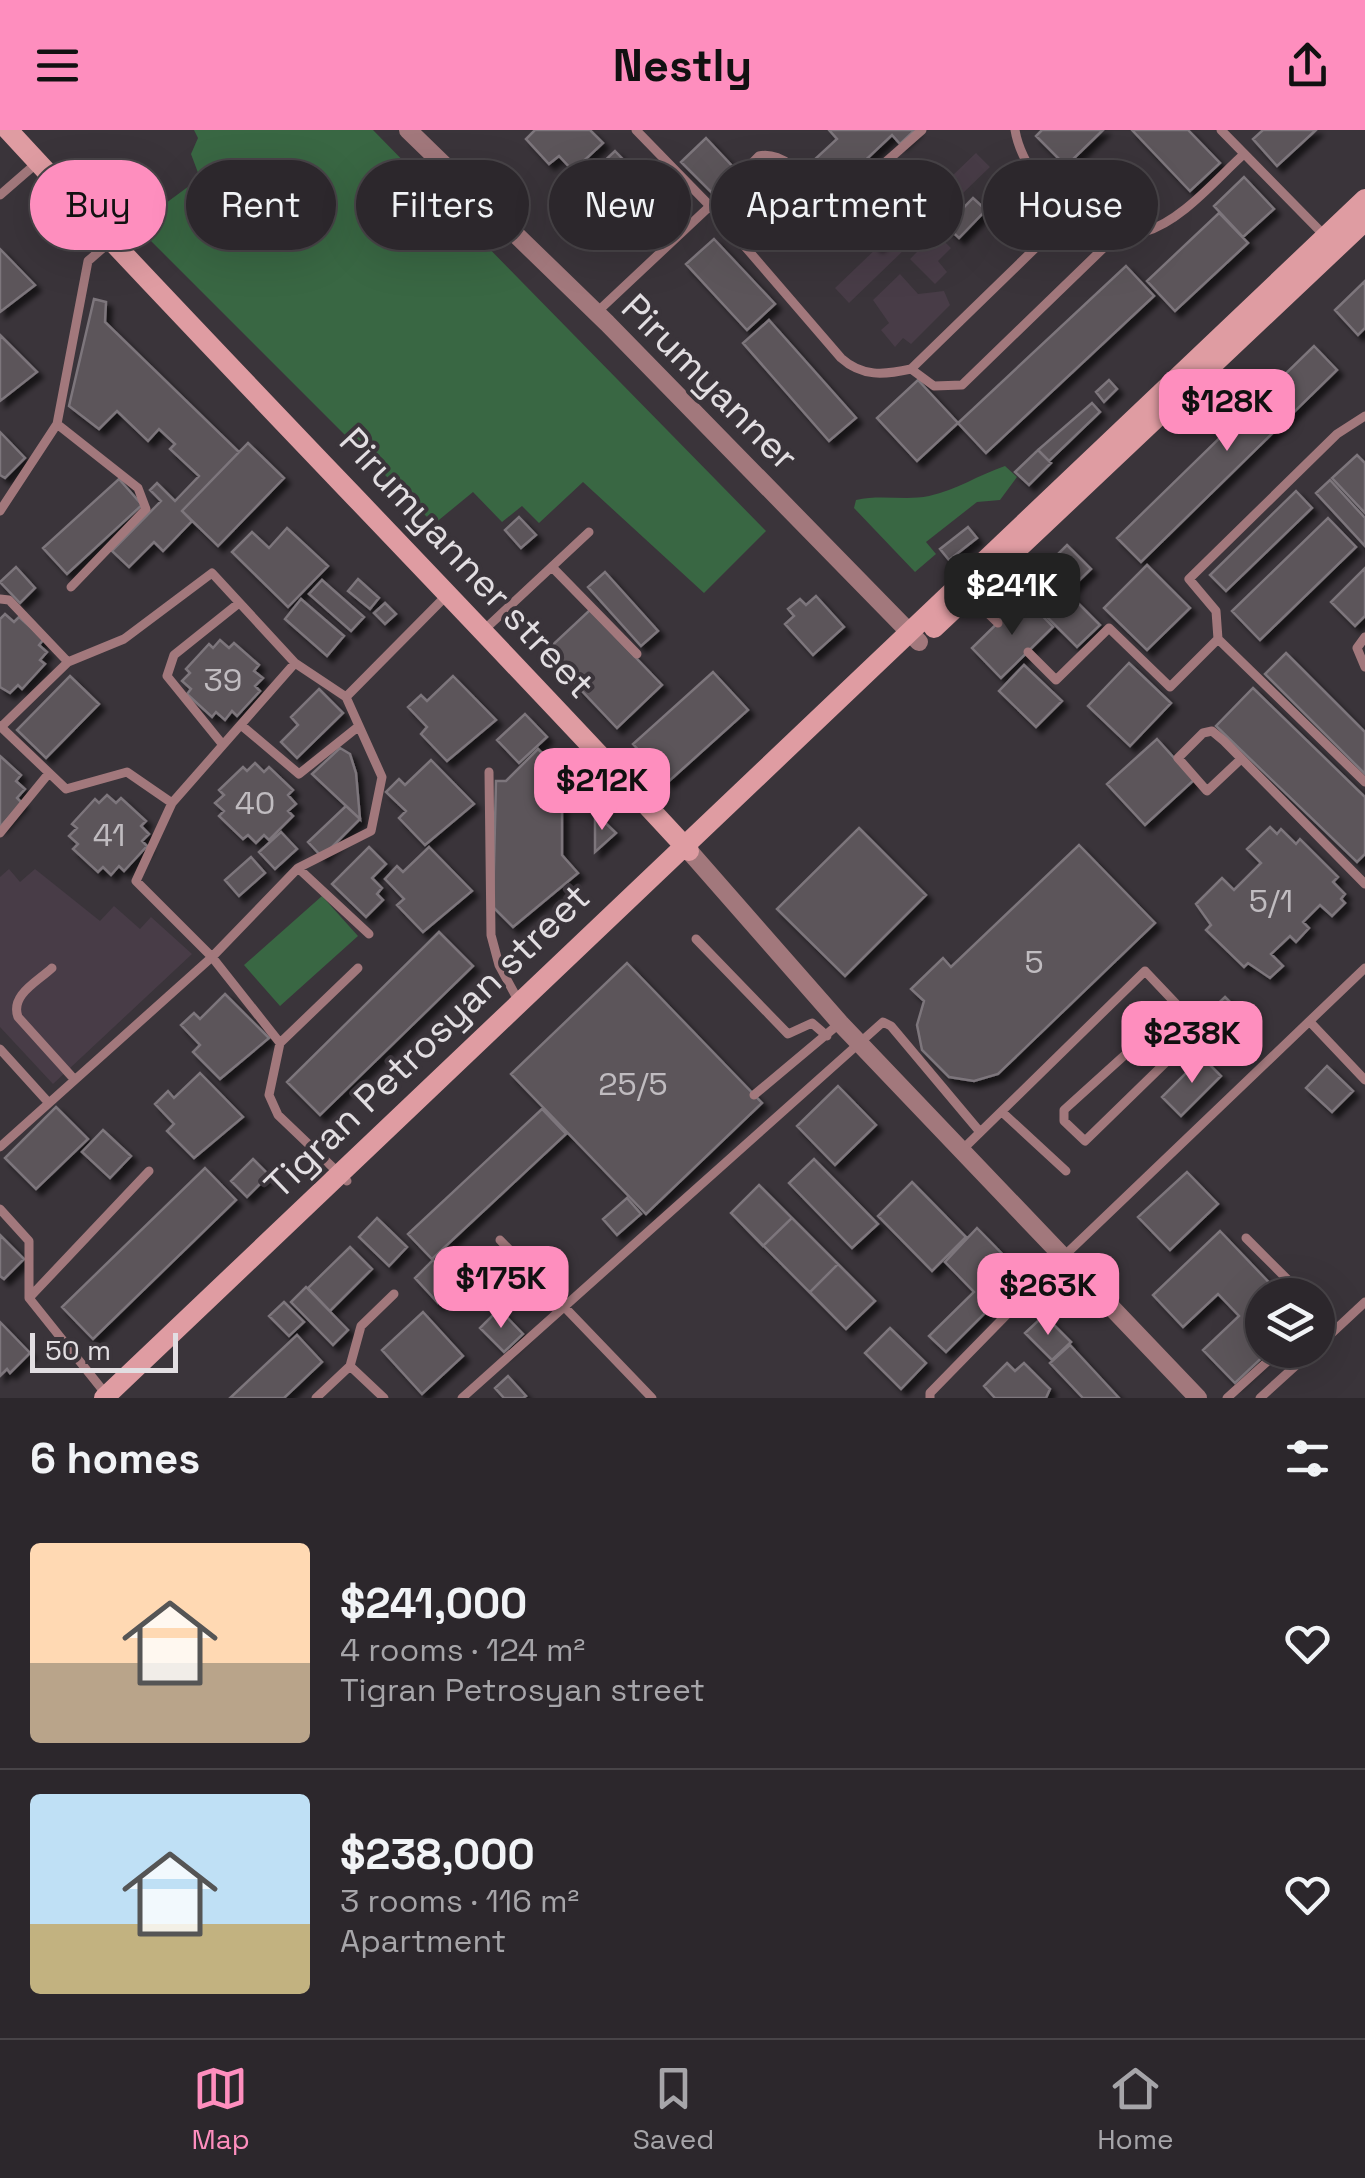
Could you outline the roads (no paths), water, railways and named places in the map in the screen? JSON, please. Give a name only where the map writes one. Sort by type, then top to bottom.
[{"type":"main road","name":"Pirumyanner street","points":[[8,130],[36,160]]},
{"type":"main road","name":"Tigran Petrosyan street","points":[[344,1178],[519,1002],[965,591],[1331,242],[1365,198]]},
{"type":"main road","name":"Tigran Petrosyan street","points":[[1331,242],[1365,221]]},
{"type":"main road","name":"Pirumyanner street","points":[[121,250],[450,592],[686,848]]},
{"type":"main road","name":"Tigran Petrosyan street","points":[[111,1397],[686,848]]},
{"type":"street","name":"Pirumyanner","points":[[408,130],[596,313],[914,637]]},
{"type":"street","name":"Pirumyanner street","points":[[686,848],[834,1029],[858,1040],[1198,1398]]},
{"type":"lane","points":[[636,130],[710,206],[853,369],[887,374],[910,369],[1033,250]]},
{"type":"lane","points":[[596,313],[760,156],[782,157],[830,204],[838,204],[922,130]]},
{"type":"lane","points":[[1014,130],[1026,160]]},
{"type":"lane","points":[[1221,130],[1331,242]]},
{"type":"lane","points":[[1158,225],[1170,219],[1244,154]]},
{"type":"lane","points":[[0,195],[30,169]]},
{"type":"lane","points":[[0,511],[57,424],[88,261],[100,250]]},
{"type":"lane","points":[[910,369],[934,386],[962,384],[1101,250]]},
{"type":"lane","points":[[1365,416],[1337,434],[1189,580],[1216,611],[1218,639],[1365,782]]},
{"type":"lane","points":[[57,424],[138,488],[146,508],[72,587]]},
{"type":"lane","points":[[484,630],[588,532]]},
{"type":"lane","points":[[552,567],[637,654]]},
{"type":"lane","points":[[0,1147],[212,958],[298,868],[371,831],[382,777],[346,697],[295,663],[212,573],[124,639],[68,662],[1,727],[66,789],[128,772],[172,803]]},
{"type":"lane","points":[[965,591],[998,623]]},
{"type":"lane","points":[[346,697],[450,592]]},
{"type":"lane","points":[[0,599],[9,600],[68,662]]},
{"type":"lane","points":[[223,745],[167,676],[174,655],[239,603]]},
{"type":"lane","points":[[1028,652],[1056,680],[1109,628],[1170,687],[1218,639]]},
{"type":"lane","points":[[1365,637],[1357,648],[1365,667]]},
{"type":"lane","points":[[280,1043],[212,958],[136,881],[172,803],[295,663]]},
{"type":"lane","points":[[241,724],[298,774],[359,726]]},
{"type":"lane","points":[[1241,759],[1208,791],[1178,758],[1203,733],[1212,731],[1241,759],[1365,884]]},
{"type":"lane","points":[[488,772],[491,935],[499,965],[519,1002]]},
{"type":"lane","points":[[0,832],[49,773]]},
{"type":"lane","points":[[298,868],[370,934]]},
{"type":"lane","points":[[696,939],[788,1034],[812,1023],[834,1029]]},
{"type":"lane","points":[[52,968],[17,999],[14,1007],[18,1017],[74,1080]]},
{"type":"lane","points":[[344,1178],[291,1128],[269,1095],[280,1043],[358,968]]},
{"type":"lane","points":[[929,1396],[1064,1256],[1365,968]]},
{"type":"lane","points":[[962,1150],[1145,972],[1178,1006],[1200,1029],[1085,1140],[1064,1121],[1064,1110],[1178,1006]]},
{"type":"lane","points":[[462,1398],[858,1040],[883,1022],[891,1026],[980,1132]]},
{"type":"lane","points":[[1311,1022],[1365,1080]]},
{"type":"lane","points":[[754,1095],[834,1029]]},
{"type":"lane","points":[[0,1049],[48,1102]]},
{"type":"lane","points":[[1002,1112],[1066,1171]]},
{"type":"lane","points":[[28,1298],[150,1171]]},
{"type":"lane","points":[[0,1209],[29,1241],[28,1298],[111,1397]]},
{"type":"lane","points":[[1246,1238],[1286,1278]]},
{"type":"lane","points":[[500,1240],[652,1398]]},
{"type":"lane","points":[[316,1398],[350,1366],[361,1326],[394,1294]]},
{"type":"lane","points":[[1335,1330],[1365,1302]]},
{"type":"lane","points":[[350,1366],[384,1398]]},
{"type":"lane","points":[[1227,1398],[1260,1368]]},
{"type":"lane","points":[[1260,1398],[1293,1368]]}]
